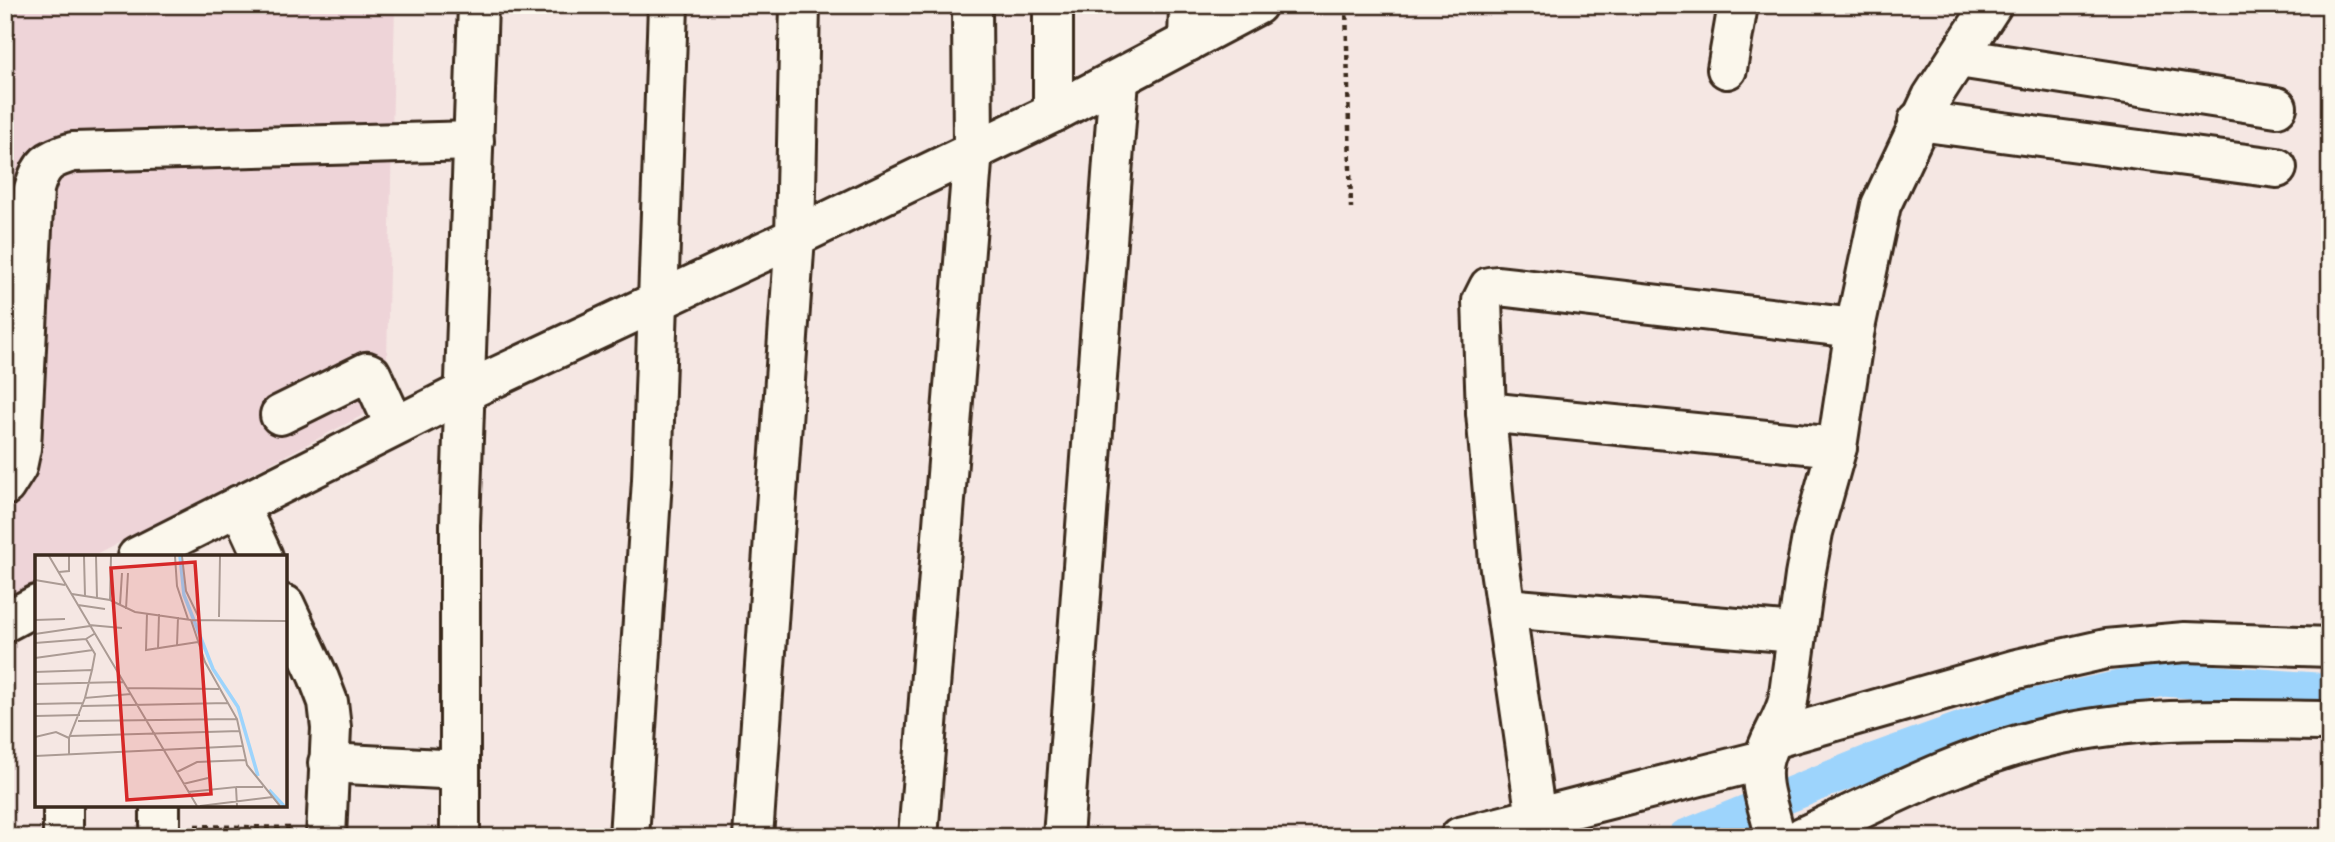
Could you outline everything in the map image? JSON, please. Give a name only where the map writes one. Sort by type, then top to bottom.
[{"type":"street","points":[[460,837],[460,526],[478,5]]},
{"type":"street","points":[[629,837],[652,480],[668,5]]},
{"type":"street","points":[[753,837],[795,237],[800,5]]},
{"type":"street","points":[[918,837],[973,150],[972,5]]},
{"type":"street","points":[[1053,5],[1054,113]]},
{"type":"street","points":[[141,555],[464,391],[1054,113],[1119,80],[1188,24],[1256,5]]},
{"type":"street","points":[[1727,69],[1738,5]]},
{"type":"street","points":[[1992,5],[1918,121],[1881,205],[1855,328],[1837,447],[1813,532],[1786,710],[1766,760],[1783,832],[1975,759],[2049,737],[2180,720],[2330,721]]},
{"type":"street","points":[[1959,58],[2277,107]]},
{"type":"street","points":[[1063,837],[1119,80]]},
{"type":"street","points":[[1918,121],[2277,168]]},
{"type":"street","points":[[5,486],[17,467],[21,448],[34,190],[39,170],[54,157],[73,152],[474,141]]},
{"type":"street","points":[[1536,818],[1499,562],[1486,412],[1482,301],[1485,292],[1489,287],[1498,286],[1855,328]]},
{"type":"street","points":[[280,415],[366,372],[371,374],[395,426]]},
{"type":"street","points":[[1486,412],[1837,447]]},
{"type":"street","points":[[239,505],[262,555]]},
{"type":"street","points":[[5,622],[35,605]]},
{"type":"street","points":[[1506,608],[1796,633]]},
{"type":"street","points":[[287,609],[328,702],[331,728],[327,833]]},
{"type":"street","points":[[1460,837],[1766,760],[2017,669],[2106,649],[2185,642],[2330,647]]},
{"type":"street","points":[[328,763],[460,770]]},
{"type":"street","points":[[63,807],[63,837]]},
{"type":"path","points":[[1346,5],[1351,208]]},
{"type":"path","points":[[160,815],[327,833]]},
{"type":"shaded area","points":[[5,5],[395,5],[386,403],[96,555],[35,555],[35,587],[5,602]]},
{"type":"waterway","points":[[1685,837],[1873,761],[2015,710],[2163,679],[2330,691]]}]
